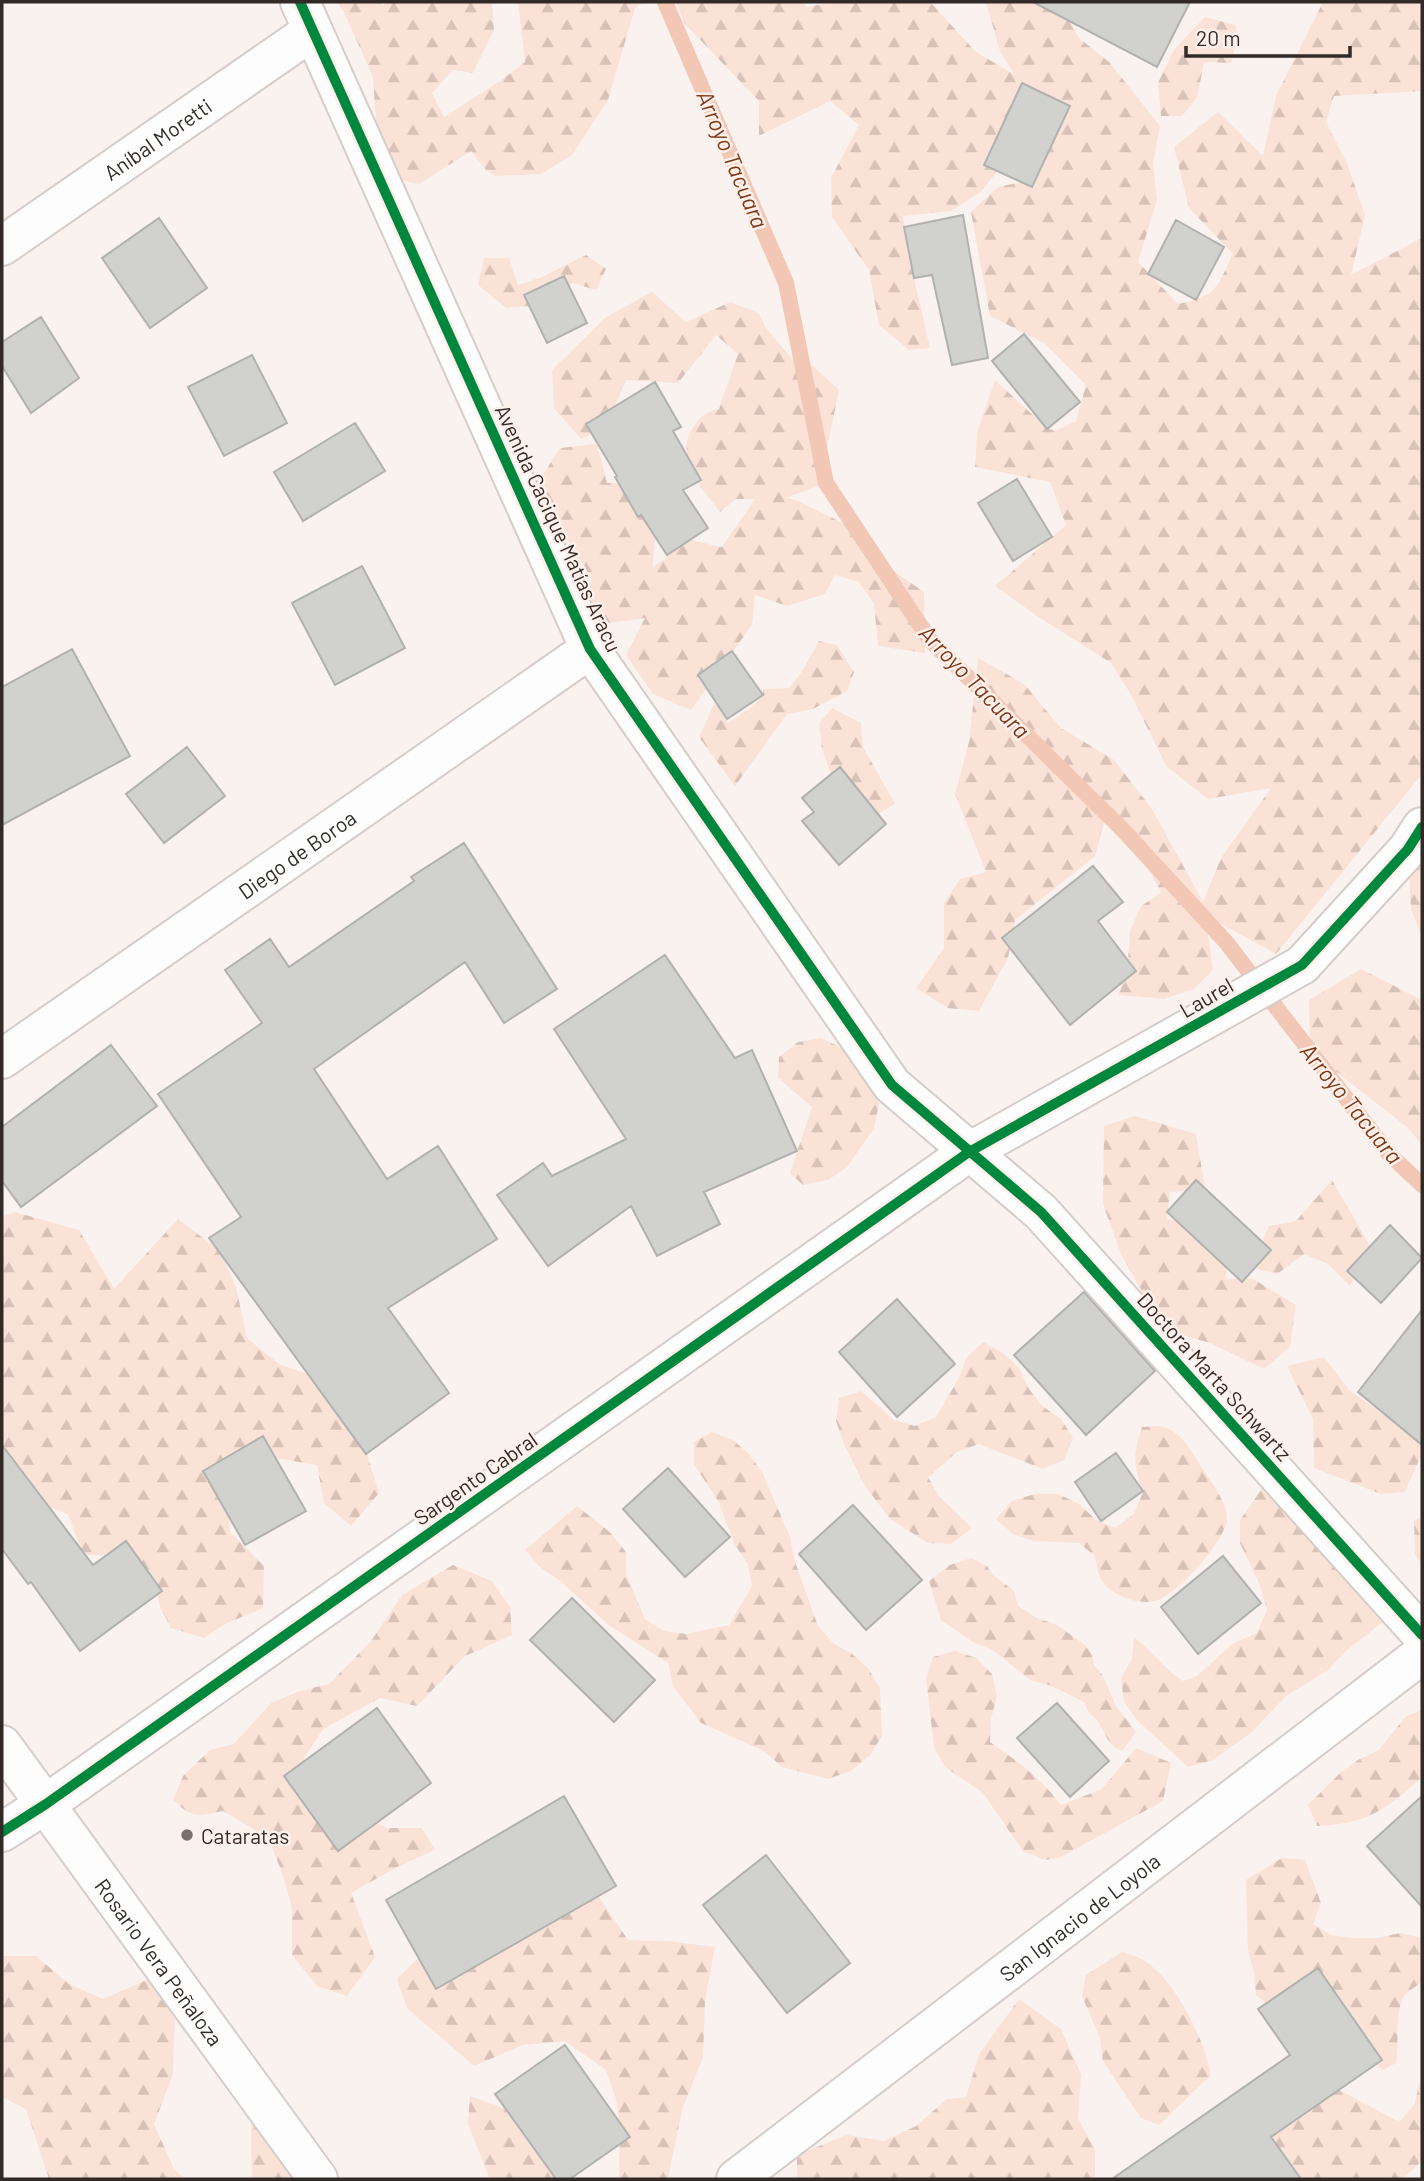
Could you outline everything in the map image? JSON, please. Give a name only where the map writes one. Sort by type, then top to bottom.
[{"type":"street","name":"Aníbal Moretti","points":[[2,246],[306,17]]},
{"type":"street","name":"Avenida Cacique Matías Aracu","points":[[306,17],[590,649],[892,1085],[969,1152]]},
{"type":"street","name":"Diego de Boroa","points":[[2,1059],[590,649]]},
{"type":"street","name":"Laurel","points":[[969,1152],[1302,965],[1408,849],[1422,827]]},
{"type":"street","name":"Doctora Marta Schwartz","points":[[969,1152],[1041,1212],[1422,1635]]},
{"type":"street","name":"Sargento Cabral","points":[[2,1832],[46,1804],[969,1152]]},
{"type":"street","name":"San Ignacio de Loyola","points":[[736,2179],[1422,1654]]},
{"type":"street","name":"Rosario Vera Peñaloza","points":[[2,1745],[317,2179]]},
{"type":"green space","points":[[337,2],[380,2],[382,6],[388,2],[492,2],[494,30],[473,73],[453,70],[432,93],[444,117],[525,62],[518,2],[644,2],[635,8],[608,100],[572,155],[541,174],[495,176],[486,170],[471,151],[419,184],[400,180],[377,135],[373,77]]},
{"type":"green space","points":[[676,2],[803,2],[807,7],[832,2],[930,2],[976,52],[1015,75],[1000,51],[986,2],[1067,2],[1070,21],[1079,38],[1109,62],[1160,126],[1153,164],[1157,200],[1138,262],[1178,304],[1201,298],[1214,289],[1233,254],[1189,208],[1174,147],[1218,112],[1263,156],[1276,96],[1323,2],[1422,2],[1422,91],[1334,96],[1326,122],[1347,163],[1365,215],[1351,275],[1422,238],[1422,774],[1276,954],[1205,915],[1213,970],[1194,989],[1164,999],[1119,995],[1128,961],[1130,931],[1141,906],[1161,893],[1143,859],[1105,819],[1095,856],[1015,920],[1008,958],[979,1011],[948,1008],[916,988],[944,948],[944,903],[960,879],[986,872],[955,794],[969,742],[978,658],[1024,684],[1061,728],[1114,760],[1152,809],[1203,902],[1221,858],[1271,788],[1208,799],[1167,767],[1130,693],[1111,663],[995,586],[1066,525],[1050,482],[975,467],[977,433],[995,380],[1047,428],[1055,431],[1076,421],[1086,385],[1044,343],[990,316],[971,212],[998,187],[1031,180],[1070,106],[1020,81],[1028,99],[1010,155],[981,192],[951,211],[903,216],[930,348],[909,350],[879,325],[869,270],[832,217],[831,178],[859,125],[830,101],[759,136],[759,101],[684,23]]},
{"type":"green space","points":[[1205,17],[1236,25],[1237,38],[1231,63],[1204,62],[1197,98],[1182,116],[1161,116],[1158,83],[1173,51]]},
{"type":"green space","points":[[586,255],[606,269],[596,290],[573,283],[548,290],[542,305],[506,308],[478,285],[484,258],[509,258],[518,285],[542,277]]},
{"type":"green space","points":[[652,292],[686,322],[730,302],[759,313],[766,328],[795,362],[813,366],[839,390],[827,448],[826,483],[786,498],[796,500],[849,526],[876,559],[924,592],[925,653],[878,646],[874,604],[859,582],[835,575],[825,594],[787,606],[755,595],[752,625],[691,710],[653,694],[626,655],[645,618],[609,623],[582,598],[592,579],[568,541],[540,479],[560,448],[597,444],[607,483],[622,483],[657,514],[653,567],[690,540],[722,547],[755,499],[736,499],[720,512],[698,484],[701,479],[687,452],[688,438],[696,423],[701,417],[719,409],[738,354],[716,335],[678,383],[626,380],[605,428],[581,439],[554,408],[552,370],[606,317]]},
{"type":"green space","points":[[819,641],[837,645],[854,672],[847,691],[813,709],[787,714],[735,786],[699,737],[715,702],[728,723],[752,707],[763,695],[763,689],[789,688]]},
{"type":"green space","points":[[832,708],[861,723],[863,747],[895,804],[878,814],[831,774],[822,749],[819,724]]},
{"type":"green space","points":[[1422,856],[1422,937],[1411,909],[1409,874]]},
{"type":"green space","points":[[1361,969],[1422,1000],[1422,1145],[1408,1128],[1310,1051],[1309,1000]]},
{"type":"green space","points":[[821,1038],[842,1048],[870,1082],[879,1104],[874,1128],[847,1167],[828,1180],[803,1185],[790,1173],[812,1107],[778,1078],[779,1057],[798,1042]]},
{"type":"green space","points":[[1135,1116],[1196,1134],[1205,1189],[1170,1192],[1167,1219],[1204,1225],[1230,1256],[1225,1279],[1253,1279],[1296,1305],[1290,1347],[1264,1369],[1210,1343],[1176,1333],[1157,1318],[1121,1254],[1103,1204],[1104,1126]]},
{"type":"green space","points":[[1332,1180],[1370,1246],[1350,1286],[1328,1264],[1304,1254],[1277,1274],[1257,1269],[1256,1255],[1269,1226],[1296,1221]]},
{"type":"green space","points":[[15,1212],[79,1230],[114,1289],[178,1219],[220,1251],[236,1287],[247,1338],[279,1364],[316,1377],[366,1451],[379,1493],[351,1526],[324,1503],[317,1465],[257,1455],[225,1489],[230,1532],[264,1566],[263,1608],[225,1624],[204,1638],[171,1628],[160,1607],[155,1582],[136,1556],[83,1555],[68,1514],[16,1495],[2,1510],[2,1217]]},
{"type":"green space","points":[[983,1342],[1002,1352],[1019,1368],[1029,1389],[1042,1406],[1061,1419],[1073,1438],[1064,1460],[1043,1469],[979,1444],[957,1452],[928,1477],[939,1496],[972,1528],[951,1544],[928,1543],[890,1519],[863,1483],[836,1421],[839,1398],[861,1391],[894,1420],[915,1426],[936,1417],[959,1378],[966,1358]]},
{"type":"green space","points":[[1324,1357],[1349,1390],[1393,1421],[1422,1385],[1422,1453],[1405,1492],[1381,1494],[1314,1468],[1313,1419],[1287,1366]]},
{"type":"green space","points":[[1142,1427],[1163,1427],[1180,1437],[1216,1490],[1224,1504],[1227,1517],[1219,1539],[1187,1578],[1164,1597],[1148,1602],[1132,1600],[1109,1589],[1100,1577],[1095,1556],[1079,1543],[1034,1541],[1013,1534],[996,1519],[1012,1501],[1035,1494],[1058,1494],[1079,1504],[1095,1519],[1115,1528],[1134,1514],[1143,1492],[1135,1460]]},
{"type":"green space","points":[[712,1432],[733,1440],[750,1455],[763,1474],[790,1537],[794,1559],[818,1626],[833,1643],[868,1668],[880,1688],[882,1736],[870,1755],[851,1771],[828,1779],[782,1767],[764,1751],[701,1723],[673,1686],[668,1663],[610,1626],[559,1580],[540,1567],[525,1550],[577,1506],[612,1534],[626,1552],[626,1574],[645,1619],[664,1631],[686,1634],[729,1625],[752,1586],[748,1564],[735,1545],[718,1501],[694,1464],[694,1442]]},
{"type":"green space","points":[[1266,1483],[1307,1538],[1388,1618],[1346,1651],[1328,1670],[1286,1696],[1252,1732],[1213,1760],[1188,1767],[1137,1720],[1124,1702],[1121,1678],[1132,1659],[1134,1637],[1183,1681],[1197,1676],[1232,1644],[1257,1633],[1267,1610],[1259,1583],[1240,1543],[1240,1520]]},
{"type":"green space","points":[[1422,1516],[1422,1564],[1415,1554],[1414,1521]]},
{"type":"green space","points":[[971,1558],[987,1566],[993,1575],[1014,1591],[1018,1606],[1037,1618],[1057,1625],[1085,1645],[1116,1706],[1136,1732],[1122,1751],[1108,1740],[1084,1702],[1052,1686],[1030,1680],[994,1651],[973,1642],[941,1620],[929,1581],[950,1565]]},
{"type":"green space","points":[[453,1565],[492,1581],[510,1607],[512,1635],[465,1656],[417,1706],[380,1698],[323,1729],[303,1760],[321,1791],[350,1811],[388,1828],[422,1828],[435,1850],[397,1867],[351,1893],[375,1957],[347,1996],[317,1986],[292,1955],[292,1908],[268,1838],[223,1811],[191,1813],[173,1800],[183,1776],[210,1750],[234,1744],[271,1703],[300,1691],[329,1684],[371,1641],[402,1595]]},
{"type":"green space","points":[[955,1651],[976,1658],[992,1674],[997,1696],[991,1719],[990,1742],[1037,1778],[1061,1805],[1102,1789],[1136,1748],[1171,1763],[1163,1801],[1059,1858],[1045,1860],[1023,1851],[983,1793],[945,1767],[934,1747],[926,1678],[933,1657]]},
{"type":"green space","points":[[1422,1710],[1422,1777],[1375,1813],[1349,1822],[1317,1826],[1308,1805],[1339,1774],[1358,1760],[1379,1750],[1406,1716]]},
{"type":"green space","points":[[1282,1858],[1305,1860],[1321,1903],[1313,1924],[1331,1935],[1378,1938],[1400,1933],[1422,1938],[1422,1982],[1410,1990],[1401,2002],[1396,2063],[1383,2070],[1353,2048],[1287,2015],[1256,1995],[1254,1972],[1248,1951],[1246,1880]]},
{"type":"green space","points":[[595,1891],[628,1940],[668,1941],[715,1947],[705,2001],[703,2057],[682,2110],[668,2179],[619,2179],[620,2127],[616,2099],[606,2070],[565,2041],[523,2045],[474,2066],[407,2008],[397,1979],[429,1947]]},
{"type":"green space","points":[[1122,1952],[1141,1959],[1167,1981],[1195,2028],[1211,2075],[1159,2125],[1141,2118],[1103,2061],[1100,2038],[1082,1996],[1086,1975]]},
{"type":"green space","points":[[2,1956],[36,1956],[69,1984],[103,1999],[156,1976],[175,2018],[173,2074],[154,2124],[174,2169],[185,2179],[49,2179],[26,2109],[2,2097]]},
{"type":"green space","points":[[1019,1999],[1061,2029],[1081,2074],[1078,2118],[1095,2150],[1095,2179],[797,2179],[797,2155],[847,2135],[884,2141],[916,2126],[947,2099],[966,2097],[979,2054]]},
{"type":"green space","points":[[1422,2074],[1422,2161],[1402,2179],[1298,2179],[1269,2148],[1274,2103],[1317,2087],[1341,2091],[1399,2122],[1414,2105]]},
{"type":"green space","points":[[470,2096],[514,2112],[571,2179],[490,2179],[468,2124]]},
{"type":"green space","points":[[251,2123],[285,2127],[331,2161],[336,2179],[252,2179]]},
{"type":"building","points":[[1033,2],[1190,2],[1157,67]]},
{"type":"building","points":[[1022,83],[1070,106],[1032,187],[984,165]]},
{"type":"building","points":[[963,215],[988,358],[952,365],[932,275],[914,278],[904,227]]},
{"type":"building","points":[[159,218],[207,288],[150,328],[102,258]]},
{"type":"building","points":[[1176,220],[1224,247],[1196,300],[1148,274]]},
{"type":"building","points":[[564,276],[587,323],[547,343],[524,295]]},
{"type":"building","points":[[41,317],[79,378],[31,413],[2,366],[2,342]]},
{"type":"building","points":[[1024,334],[1080,402],[1047,429],[992,361]]},
{"type":"building","points":[[252,355],[287,423],[224,456],[188,387]]},
{"type":"building","points":[[655,382],[681,427],[673,431],[701,480],[683,490],[708,528],[667,555],[641,515],[638,517],[586,424]]},
{"type":"building","points":[[355,423],[385,471],[303,521],[274,472]]},
{"type":"building","points":[[1017,479],[1052,537],[1013,561],[978,503]]},
{"type":"building","points":[[362,566],[405,648],[335,685],[292,603]]},
{"type":"building","points":[[72,649],[130,756],[2,825],[2,687]]},
{"type":"building","points":[[732,651],[763,695],[727,719],[698,675]]},
{"type":"building","points":[[187,747],[225,796],[164,843],[126,794]]},
{"type":"building","points":[[840,767],[886,824],[839,865],[802,821],[814,812],[802,798]]},
{"type":"building","points":[[464,843],[557,989],[504,1023],[465,962],[314,1069],[387,1179],[438,1146],[497,1239],[388,1308],[449,1393],[366,1454],[209,1238],[241,1217],[158,1094],[262,1023],[225,970],[270,939],[289,967],[414,881],[411,877]]},
{"type":"building","points":[[1093,866],[1123,902],[1098,921],[1136,971],[1070,1025],[1002,938]]},
{"type":"building","points":[[665,955],[735,1058],[752,1050],[797,1151],[704,1192],[720,1224],[657,1256],[631,1206],[548,1266],[497,1195],[543,1163],[552,1176],[626,1139],[554,1029]]},
{"type":"building","points":[[111,1045],[157,1106],[21,1207],[2,1181],[2,1127]]},
{"type":"building","points":[[1196,1180],[1271,1250],[1242,1282],[1167,1212]]},
{"type":"building","points":[[1390,1225],[1422,1258],[1381,1303],[1347,1271]]},
{"type":"building","points":[[1084,1292],[1155,1371],[1086,1435],[1014,1355]]},
{"type":"building","points":[[897,1299],[955,1364],[897,1417],[839,1352]]},
{"type":"building","points":[[1422,1310],[1422,1445],[1358,1392]]},
{"type":"building","points":[[263,1436],[306,1511],[245,1545],[203,1471]]},
{"type":"building","points":[[2,1445],[93,1565],[126,1541],[162,1591],[80,1651],[31,1582],[28,1584],[2,1549]]},
{"type":"building","points":[[1116,1453],[1143,1491],[1101,1521],[1075,1482]]},
{"type":"building","points":[[668,1468],[730,1537],[685,1577],[623,1509]]},
{"type":"building","points":[[853,1505],[922,1580],[866,1630],[799,1554]]},
{"type":"building","points":[[1223,1556],[1261,1603],[1198,1654],[1161,1607]]},
{"type":"building","points":[[572,1598],[655,1680],[614,1722],[530,1640]]},
{"type":"building","points":[[1057,1703],[1109,1761],[1070,1797],[1017,1738]]},
{"type":"building","points":[[377,1708],[431,1783],[338,1851],[284,1776]]},
{"type":"building","points":[[564,1796],[616,1886],[436,1989],[386,1900]]},
{"type":"building","points":[[1422,1796],[1422,1907],[1367,1846]]},
{"type":"building","points":[[766,1855],[850,1963],[787,2013],[703,1905]]},
{"type":"building","points":[[1318,1968],[1382,2060],[1271,2137],[1301,2179],[1112,2179],[1290,2055],[1258,2009]]},
{"type":"building","points":[[565,2045],[630,2137],[570,2179],[556,2179],[495,2094]]},
{"type":"waterway","name":"Arroyo Tacuara","points":[[665,2],[786,283],[826,483],[930,640],[1123,830],[1226,942],[1389,1154],[1422,1185]]},
{"type":"cycle path","points":[[300,2],[590,649],[892,1085],[1041,1212],[1422,1635]]},
{"type":"cycle path","points":[[2,1832],[46,1804],[969,1152],[1302,965],[1408,849],[1422,827]]},
{"type":"place","name":"Cataratas","points":[[187,1835]]}]
